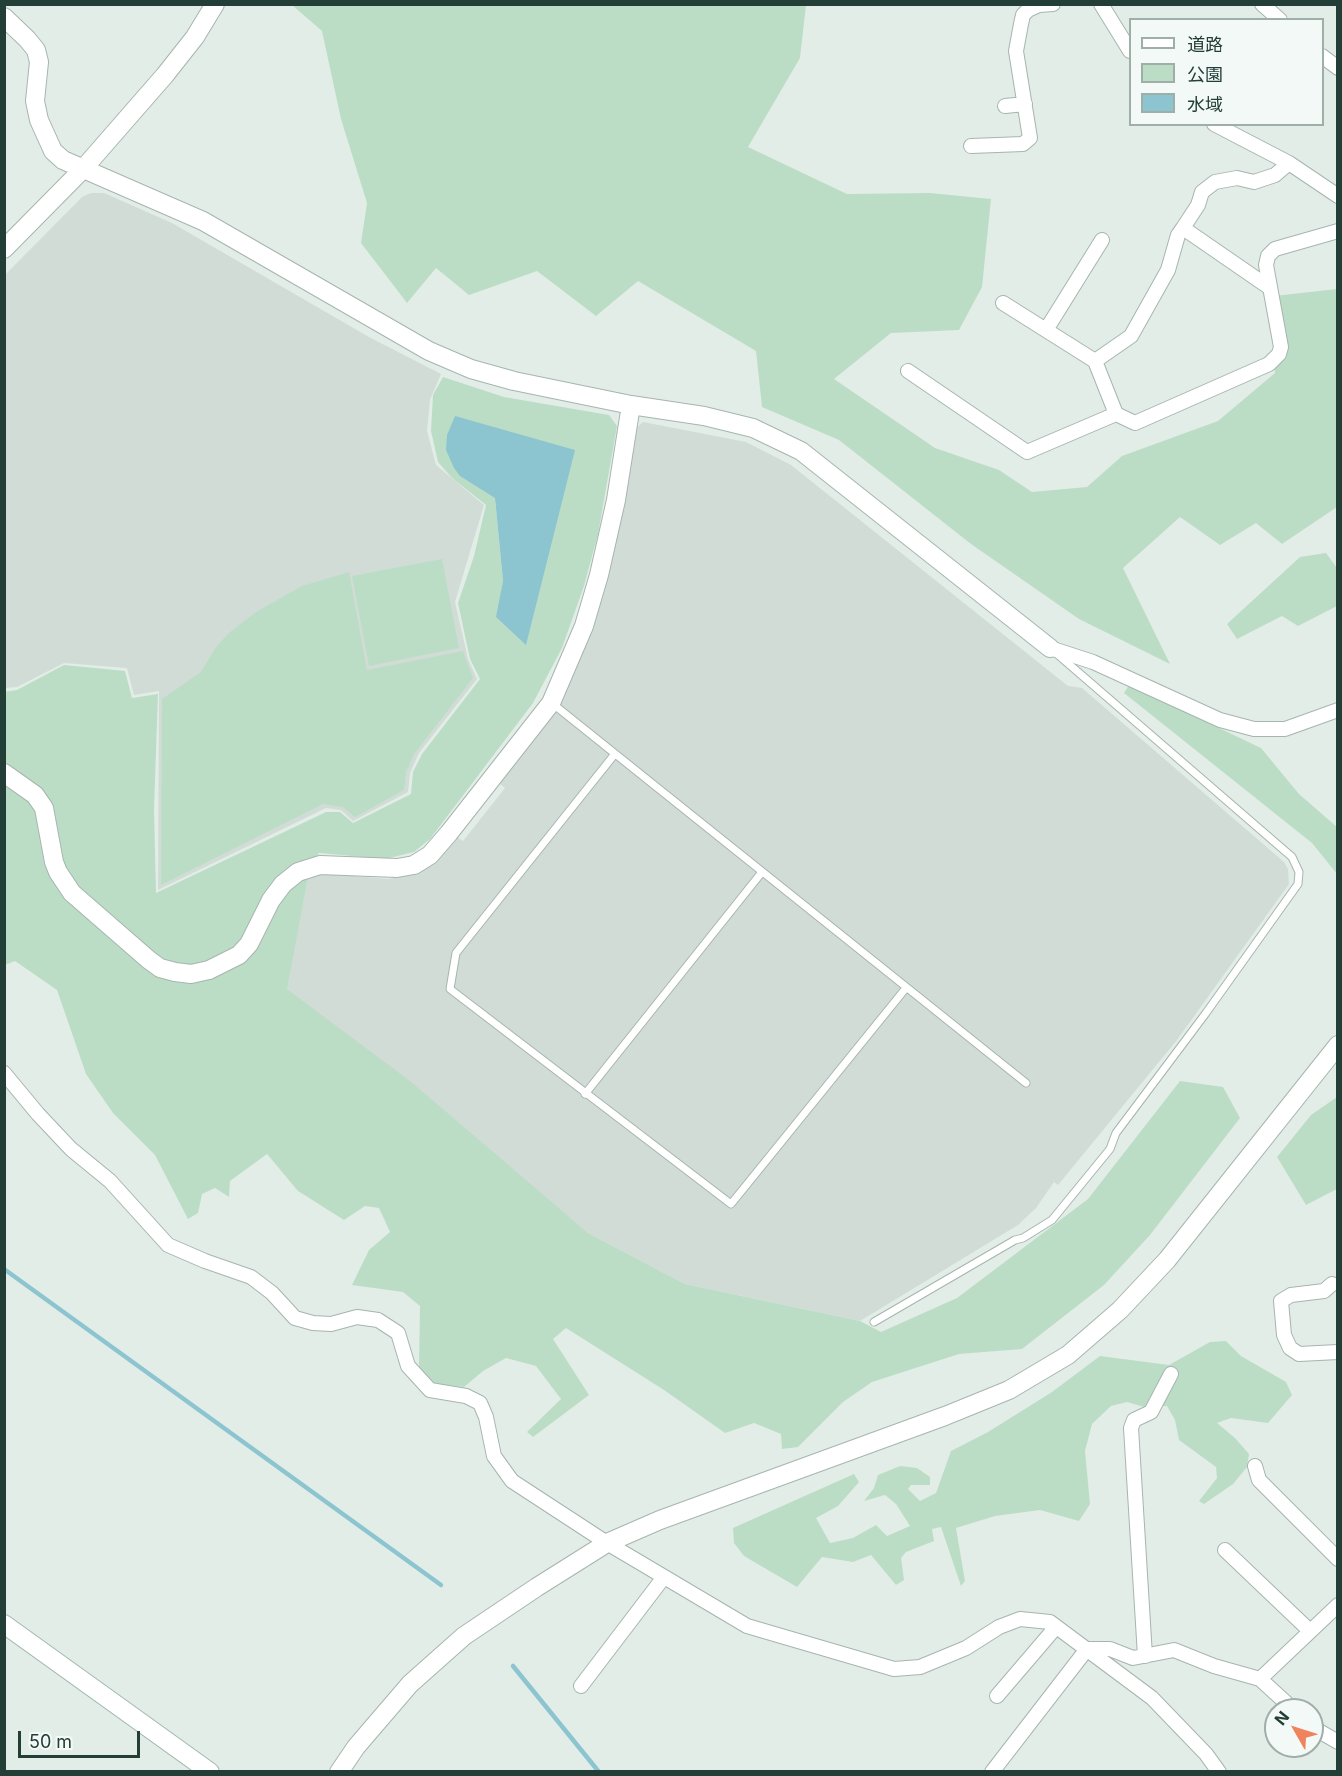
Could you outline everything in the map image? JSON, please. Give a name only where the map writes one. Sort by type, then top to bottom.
[{"type":"street","points":[[4,249],[83,169],[165,75],[195,37],[215,4]]},
{"type":"street","points":[[971,146],[1023,144],[1030,138],[1016,51],[1023,15],[1028,9],[1053,4]]},
{"type":"street","points":[[1101,4],[1129,48]]},
{"type":"street","points":[[1262,4],[1278,18]]},
{"type":"street","points":[[4,17],[36,50],[39,62],[35,100],[39,120],[53,151],[63,160],[203,221],[429,351],[460,365],[514,381],[631,405],[704,416],[753,428],[801,451],[1050,648],[1094,662],[1220,720],[1254,729],[1284,729],[1338,710]]},
{"type":"street","points":[[1324,57],[1338,68]]},
{"type":"street","points":[[1005,106],[1025,104]]},
{"type":"street","points":[[1218,126],[1289,163],[1338,196]]},
{"type":"street","points":[[1095,361],[1131,336],[1168,270],[1178,235],[1198,205],[1202,192],[1215,182],[1237,178],[1254,182],[1275,176],[1289,163]]},
{"type":"street","points":[[1183,228],[1270,288]]},
{"type":"street","points":[[1003,303],[1095,361],[1116,414],[1135,423],[1269,364],[1279,354],[1281,347],[1266,265],[1268,256],[1275,249],[1338,231]]},
{"type":"street","points":[[1046,330],[1102,240]]},
{"type":"street","points":[[908,371],[1027,452],[1116,414]]},
{"type":"street","points":[[4,773],[17,780],[35,795],[44,808],[54,862],[72,893],[160,968],[191,974],[209,970],[239,955],[249,944],[271,900],[283,884],[298,872],[320,865],[335,864],[397,868],[414,865],[430,855],[449,833],[550,703],[584,626],[599,575],[616,500],[631,405]]},
{"type":"street","points":[[339,1772],[356,1747],[410,1684],[464,1636],[607,1543],[660,1520],[945,1416],[1009,1390],[1068,1355],[1120,1310],[1167,1260],[1338,1045]]},
{"type":"street","points":[[4,1073],[71,1149],[110,1181],[168,1245],[251,1277],[272,1293],[295,1318],[313,1323],[331,1324],[357,1317],[378,1320],[398,1333],[408,1366],[430,1390],[466,1396],[480,1403],[486,1417],[494,1456],[512,1481],[607,1543],[747,1626],[894,1669],[920,1667],[966,1648],[999,1627],[1020,1619],[1050,1622],[1152,1698],[1206,1754],[1219,1772]]},
{"type":"street","points":[[1332,1284],[1324,1291],[1291,1295],[1281,1301],[1284,1335],[1290,1348],[1299,1353],[1338,1352]]},
{"type":"street","points":[[1145,1656],[1131,1428],[1134,1420],[1151,1412],[1171,1374]]},
{"type":"street","points":[[1255,1466],[1259,1480],[1338,1559]]},
{"type":"street","points":[[1225,1550],[1311,1630]]},
{"type":"street","points":[[581,1686],[664,1577]]},
{"type":"street","points":[[1260,1678],[1338,1605]]},
{"type":"street","points":[[4,1624],[210,1772]]},
{"type":"street","points":[[997,1696],[1056,1627]]},
{"type":"street","points":[[1087,1649],[1110,1649],[1132,1658],[1174,1650],[1214,1666],[1260,1678],[1281,1698]]},
{"type":"street","points":[[992,1772],[1087,1649]]},
{"type":"street","points":[[1324,1734],[1338,1742]]},
{"type":"lane","points":[[874,1322],[1052,1220],[1110,1149],[1116,1133],[1206,1013],[1298,884],[1299,872],[1292,857],[1050,648]]},
{"type":"lane","points":[[550,703],[1026,1083]]},
{"type":"lane","points":[[614,755],[456,953],[450,989],[731,1204],[906,988]]},
{"type":"lane","points":[[585,1094],[762,872]]},
{"type":"shaded area","points":[[91,193],[104,193],[172,223],[369,337],[441,374],[430,400],[427,431],[436,465],[484,505],[455,602],[468,659],[477,679],[419,753],[410,773],[408,792],[353,821],[341,810],[326,808],[158,890],[159,691],[134,695],[127,668],[64,663],[17,687],[5,688],[4,276],[82,197]]},
{"type":"shaded area","points":[[643,422],[746,442],[791,465],[1068,686],[1082,688],[1284,862],[1288,869],[1289,884],[1177,1040],[1058,1185],[1054,1182],[1036,1208],[1018,1225],[860,1321],[685,1284],[588,1233],[286,989],[308,878],[321,873],[388,879],[414,875],[438,861],[457,837],[463,841],[505,788],[500,784],[542,730],[568,683],[635,429]]},
{"type":"green space","points":[[292,5],[806,5],[800,58],[748,147],[847,194],[930,193],[991,199],[982,287],[959,330],[891,333],[834,379],[935,448],[999,470],[1032,492],[1087,487],[1122,456],[1218,421],[1275,373],[1274,296],[1337,289],[1337,507],[1282,544],[1256,523],[1220,545],[1180,517],[1123,568],[1170,664],[1079,619],[971,544],[839,440],[762,407],[756,351],[638,281],[596,316],[537,271],[469,295],[436,268],[407,303],[361,243],[367,203],[341,119],[322,31]]},
{"type":"green space","points":[[443,377],[504,397],[609,415],[617,426],[598,534],[584,586],[562,648],[533,703],[430,839],[414,852],[385,859],[319,853],[308,878],[287,989],[410,1081],[588,1233],[685,1284],[860,1321],[881,1332],[957,1298],[1088,1199],[1180,1081],[1223,1087],[1240,1118],[1150,1235],[1104,1285],[1022,1349],[959,1354],[872,1382],[843,1402],[798,1447],[782,1449],[781,1434],[754,1423],[725,1433],[664,1390],[566,1328],[553,1339],[589,1395],[533,1437],[527,1432],[561,1399],[536,1366],[506,1358],[483,1371],[464,1387],[434,1384],[419,1367],[420,1306],[403,1292],[352,1285],[369,1250],[390,1232],[379,1208],[365,1206],[344,1220],[298,1191],[267,1154],[230,1181],[229,1197],[215,1188],[202,1194],[198,1213],[188,1219],[155,1155],[113,1113],[86,1074],[57,990],[15,961],[5,965],[4,692],[17,690],[64,665],[125,671],[132,698],[158,694],[154,810],[156,893],[326,812],[340,812],[353,823],[411,794],[413,772],[422,754],[480,679],[470,659],[458,603],[474,556],[486,505],[452,478],[438,462],[431,431],[433,395]],"holes":[[[495,498],[526,645],[501,593],[503,581]]]},
{"type":"green space","points":[[1326,553],[1337,568],[1337,606],[1298,626],[1282,616],[1237,639],[1227,624],[1300,557]]},
{"type":"green space","points":[[442,559],[459,648],[369,666],[352,576]]},
{"type":"green space","points":[[349,572],[367,670],[463,651],[473,678],[414,754],[406,772],[404,790],[355,817],[343,807],[323,804],[161,885],[162,699],[201,672],[216,647],[229,633],[256,612],[302,586]]},
{"type":"green space","points":[[1129,685],[1261,748],[1299,794],[1337,827],[1337,874],[1312,843],[1124,693]]},
{"type":"green space","points":[[1337,1097],[1337,1189],[1306,1205],[1277,1157],[1311,1115]]},
{"type":"green space","points":[[1226,1341],[1241,1356],[1286,1382],[1292,1395],[1268,1423],[1231,1418],[1217,1423],[1249,1454],[1247,1467],[1233,1484],[1204,1504],[1199,1501],[1217,1478],[1216,1467],[1179,1440],[1175,1420],[1167,1406],[1144,1407],[1127,1402],[1111,1406],[1092,1424],[1085,1451],[1090,1504],[1079,1521],[1040,1510],[995,1516],[956,1528],[965,1581],[961,1586],[941,1527],[932,1529],[934,1541],[906,1552],[901,1558],[904,1580],[896,1585],[871,1555],[853,1562],[822,1557],[797,1587],[744,1556],[734,1543],[733,1528],[854,1474],[859,1482],[838,1506],[816,1518],[830,1543],[853,1538],[876,1525],[887,1536],[910,1526],[896,1504],[885,1495],[864,1501],[874,1488],[878,1475],[900,1466],[917,1468],[930,1477],[930,1485],[911,1485],[908,1489],[920,1501],[936,1493],[951,1451],[988,1432],[1052,1392],[1100,1356],[1169,1365],[1210,1342]]},
{"type":"water","points":[[455,416],[575,450],[526,645],[496,617],[503,581],[495,498],[460,476],[454,468],[446,450],[447,435]]},
{"type":"waterway","points":[[4,1269],[441,1585]]},
{"type":"waterway","points":[[513,1666],[599,1772]]}]
